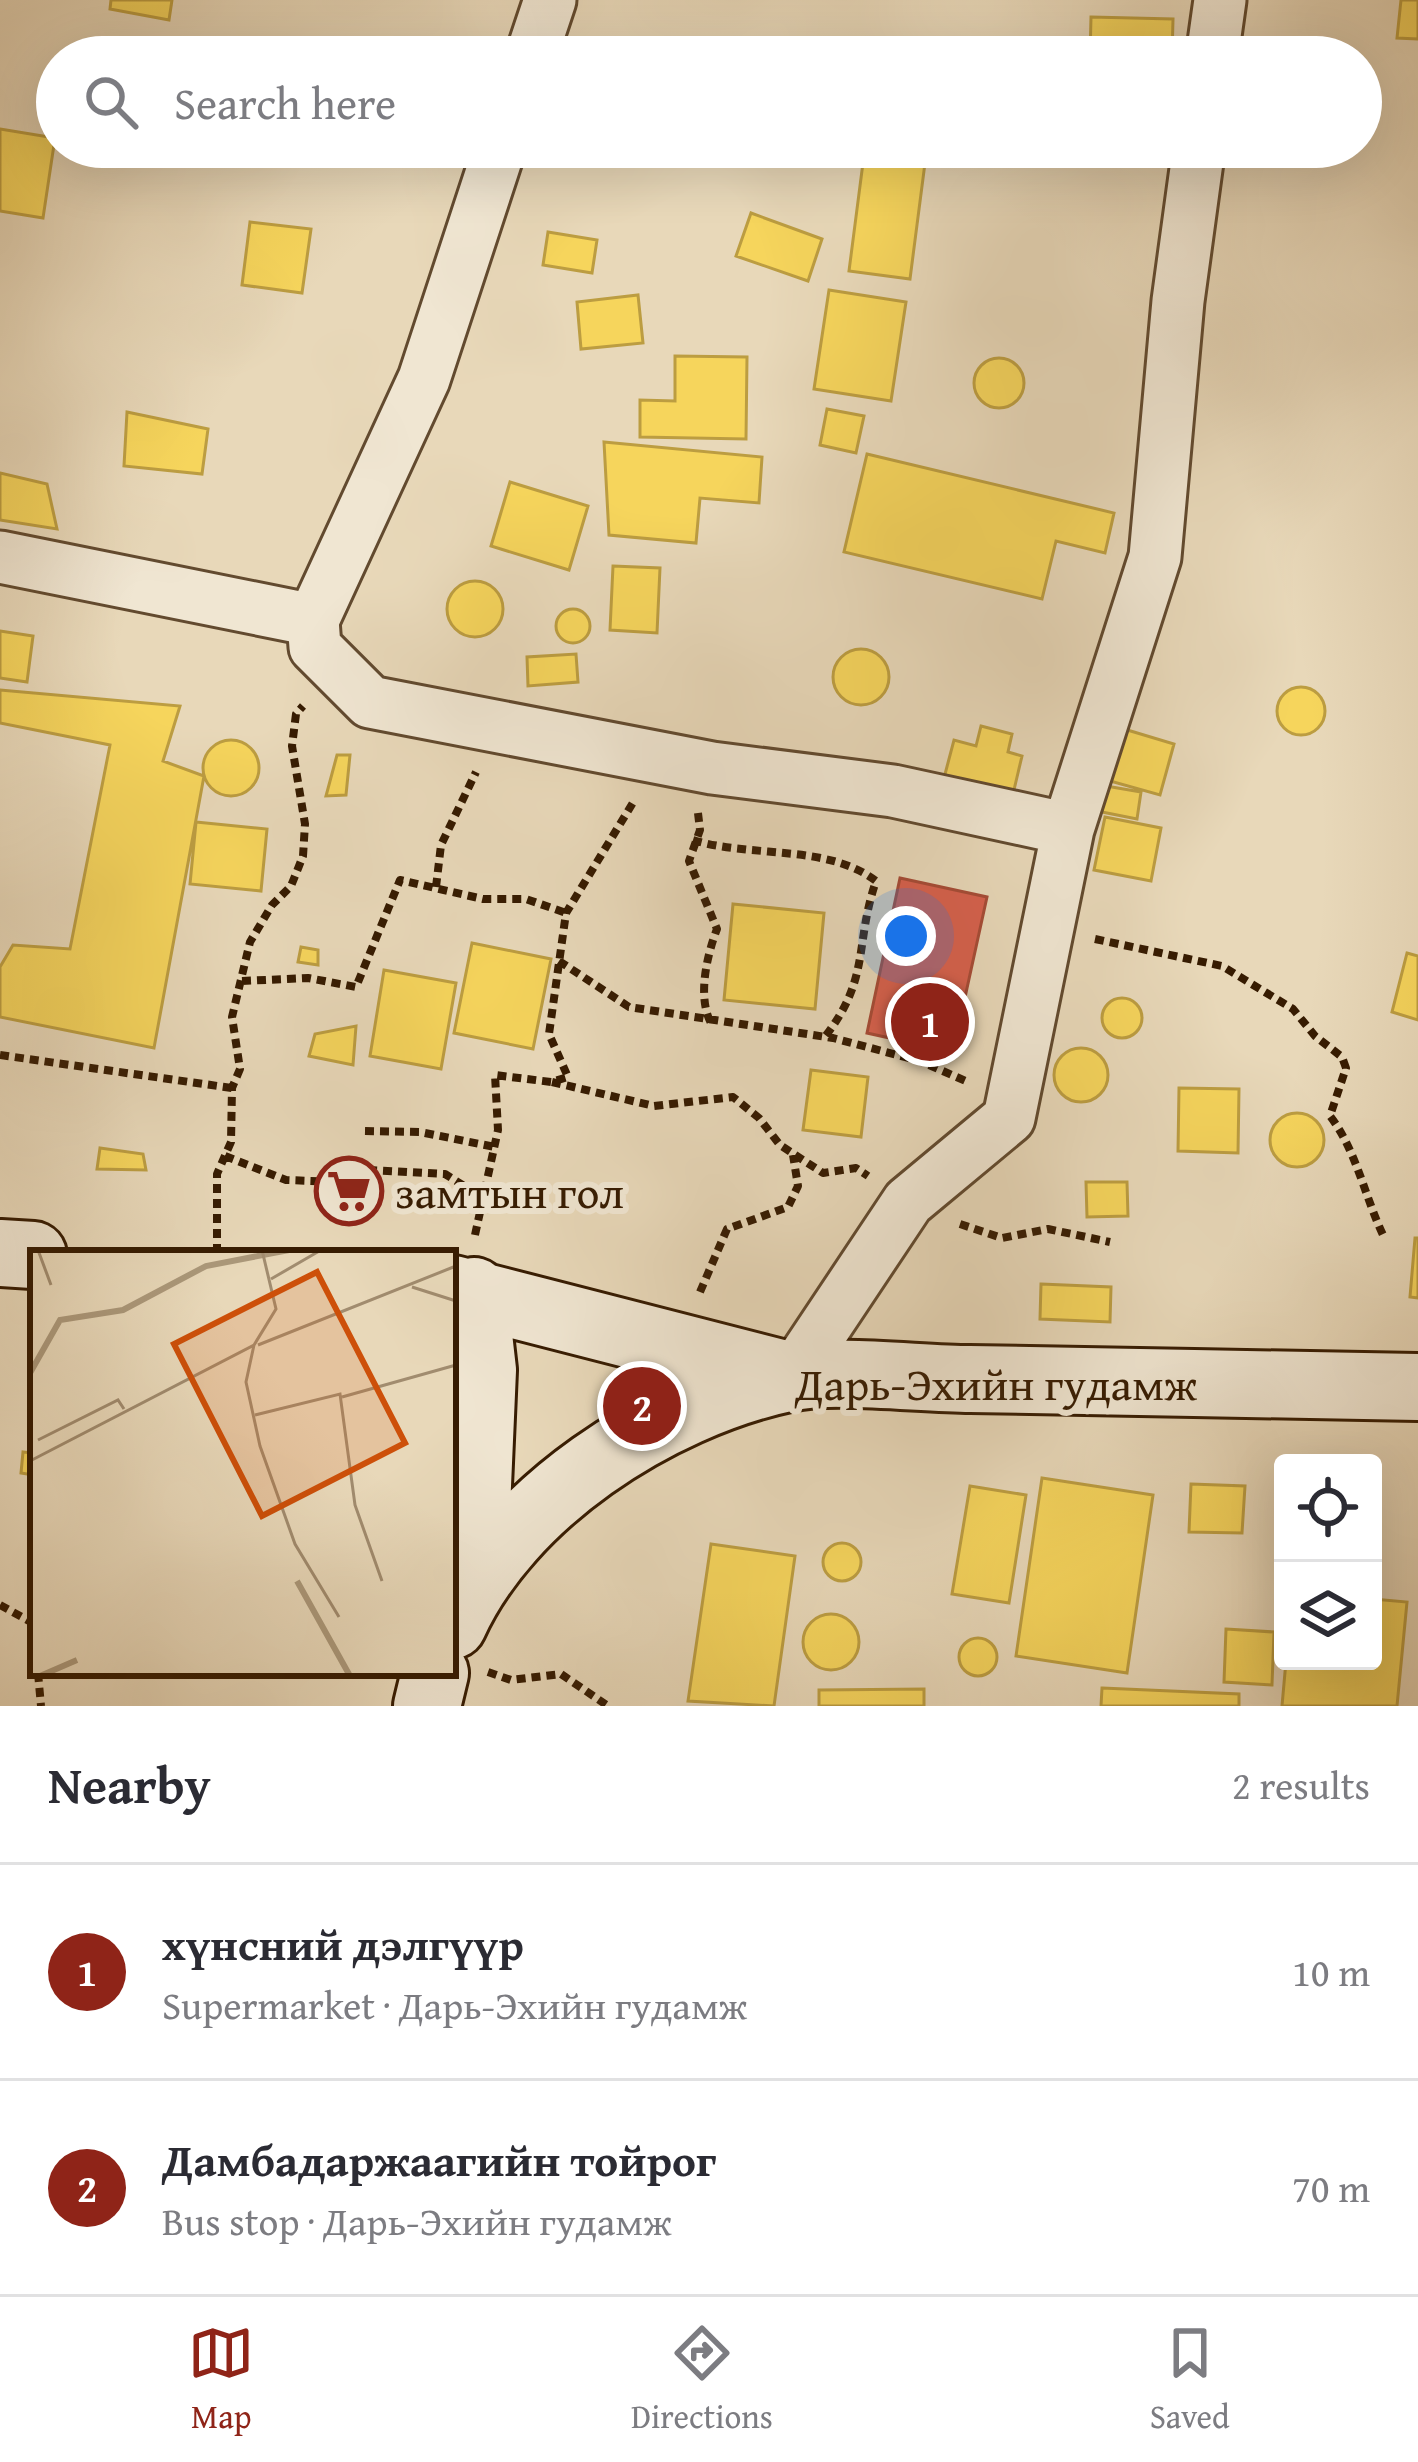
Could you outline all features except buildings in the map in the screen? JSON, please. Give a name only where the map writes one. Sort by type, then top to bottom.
[{"type":"main road","points":[[0,1252],[30,1255]]},
{"type":"main road","points":[[456,1614],[483,1370],[462,1290],[792,1376]]},
{"type":"main road","name":"Дарь-Эхийн гудамж","points":[[456,1643],[530,1519],[608,1456],[675,1419],[792,1376],[1418,1387]]},
{"type":"street","points":[[538,36],[550,0]]},
{"type":"street","points":[[1215,36],[1220,0]]},
{"type":"street","points":[[493,168],[424,380],[314,620],[315,647],[370,702],[676,761],[893,791],[1068,829]]},
{"type":"street","points":[[792,1376],[908,1202],[1010,1118],[1068,829],[1155,557],[1178,301],[1196,168]]},
{"type":"street","points":[[0,557],[314,620]]},
{"type":"path","points":[[217,1250],[217,1174],[231,1142],[232,1088],[240,1069],[232,1017],[250,942],[272,905],[291,886],[303,856],[305,824],[292,746],[296,714],[338,670]]},
{"type":"path","points":[[436,887],[441,844],[484,755],[489,725]]},
{"type":"path","points":[[676,761],[700,830],[689,861],[717,929],[707,956],[705,1011],[711,1023]]},
{"type":"path","points":[[551,1082],[568,1077],[549,1034],[566,913],[676,761]]},
{"type":"path","points":[[693,840],[730,851],[854,864],[876,881],[861,940],[864,958],[851,998],[824,1038]]},
{"type":"path","points":[[242,982],[308,978],[356,987],[400,880],[483,899],[526,899],[566,913]]},
{"type":"path","points":[[1049,920],[1088,937],[1222,966],[1293,1010],[1342,1057],[1346,1068],[1330,1116],[1348,1139],[1366,1199],[1385,1239]]},
{"type":"path","points":[[559,961],[629,1007],[824,1038],[920,1061],[984,1086],[1017,1082]]},
{"type":"path","points":[[0,1055],[232,1088]]},
{"type":"path","points":[[462,1290],[495,1147],[495,1075],[551,1082],[654,1106],[733,1097],[793,1154],[823,1173],[856,1168],[908,1202],[1002,1238],[1048,1229],[1110,1242]]},
{"type":"path","points":[[365,1130],[420,1132],[495,1147]]},
{"type":"path","points":[[659,1338],[708,1283],[727,1229],[788,1207],[798,1186],[793,1154]]},
{"type":"path","points":[[225,1156],[286,1180],[341,1182],[370,1170],[445,1174],[483,1198]]},
{"type":"path","points":[[0,1605],[30,1621]]},
{"type":"path","points":[[456,1652],[511,1680],[561,1674],[608,1706]]},
{"type":"path","points":[[38,1676],[41,1706]]},
{"type":"place","name":"хүнсний дэлгүүр","points":[[930,1022]]},
{"type":"place","name":"замтын гол","points":[[349,1191]]},
{"type":"place","name":"Дамбадаржаагийн тойрог","points":[[642,1406]]}]
